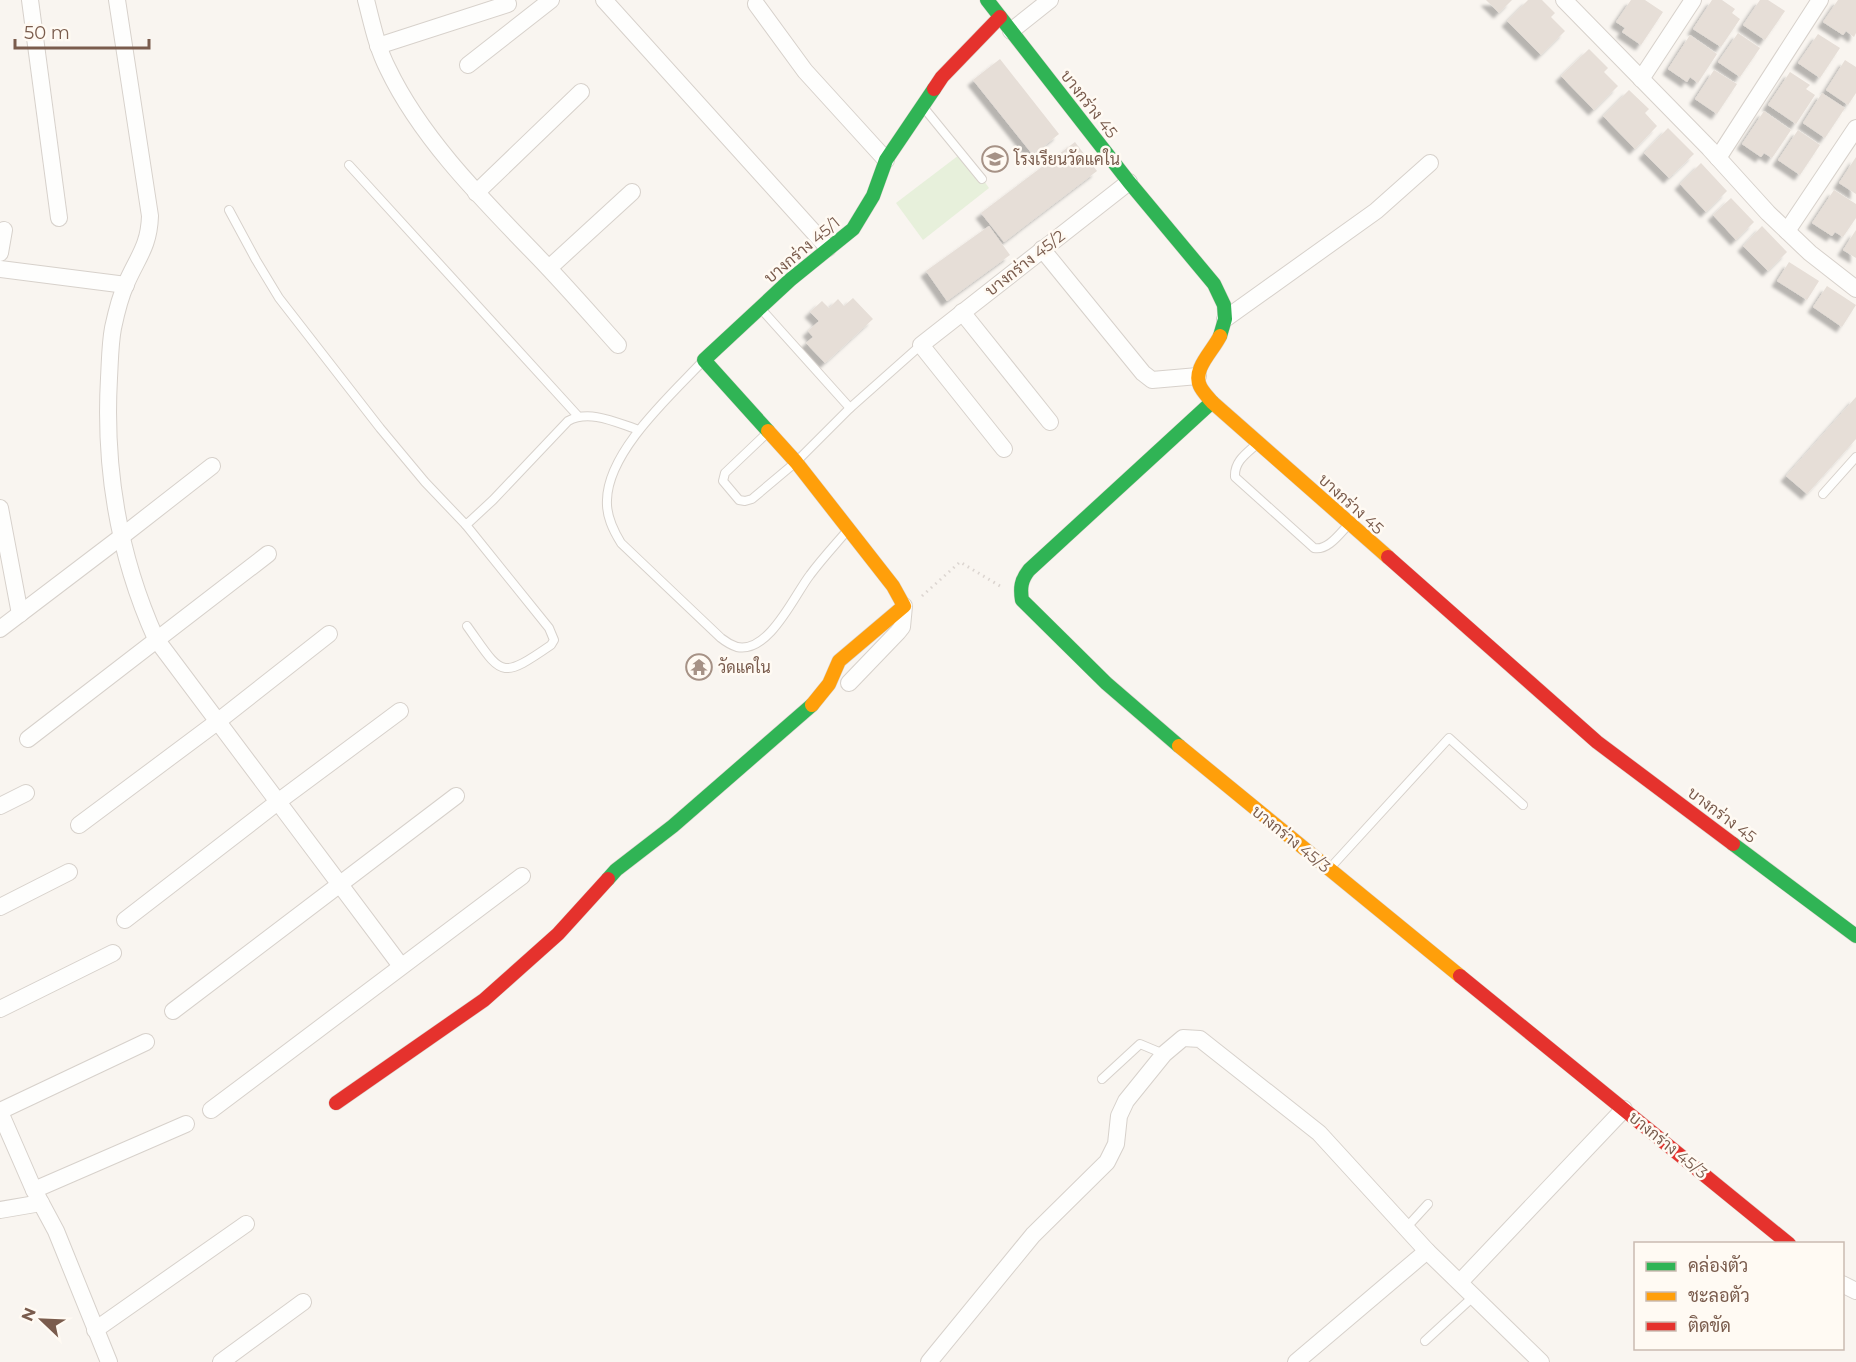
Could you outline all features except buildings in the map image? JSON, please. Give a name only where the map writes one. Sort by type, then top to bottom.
[{"type":"street","points":[[30,0],[59,218]]},
{"type":"street","points":[[117,0],[150,216],[147,242],[126,285],[113,328],[107,413],[111,475],[121,537],[143,610],[156,639],[401,966]]},
{"type":"street","points":[[366,0],[378,46],[388,70],[433,140],[476,193],[549,268],[618,345]]},
{"type":"street","points":[[468,65],[551,0]]},
{"type":"street","points":[[604,0],[828,248]]},
{"type":"street","name":"บางกร่าง 45","points":[[987,0],[1129,182],[1214,284],[1224,304],[1226,319]]},
{"type":"street","points":[[1011,31],[1050,0]]},
{"type":"street","points":[[1564,0],[1718,158],[1767,213],[1810,254],[1856,289]]},
{"type":"street","points":[[1641,79],[1694,0]]},
{"type":"street","points":[[1718,158],[1820,0]]},
{"type":"street","points":[[378,46],[508,4]]},
{"type":"street","points":[[756,4],[805,71],[886,160]]},
{"type":"street","name":"บางกร่าง 45/1","points":[[704,360],[760,307],[853,229],[873,196],[886,160],[942,77],[1000,17]]},
{"type":"street","points":[[476,193],[581,92]]},
{"type":"street","points":[[1787,231],[1856,128]]},
{"type":"street","points":[[1042,249],[1143,374],[1152,380],[1198,376],[1200,368],[1219,339],[1226,319],[1376,211],[1430,163]]},
{"type":"street","name":"บางกร่าง 45/2","points":[[921,345],[1129,182]]},
{"type":"street","points":[[549,268],[632,192]]},
{"type":"street","points":[[0,253],[4,230]]},
{"type":"street","points":[[0,269],[126,285]]},
{"type":"street","points":[[962,312],[1050,422]]},
{"type":"street","points":[[921,345],[1004,449]]},
{"type":"street","points":[[704,360],[796,462],[893,586],[904,609],[902,627],[849,683]]},
{"type":"street","name":"บางกร่าง 45","points":[[1198,376],[1199,385],[1212,402],[1597,742],[1856,936]]},
{"type":"street","points":[[1022,600],[1020,589],[1022,578],[1029,570],[1212,402]]},
{"type":"street","points":[[0,629],[212,466]]},
{"type":"street","points":[[0,508],[20,614]]},
{"type":"street","points":[[28,739],[268,554]]},
{"type":"street","name":"บางกร่าง 45/3","points":[[1022,600],[1106,684],[1184,751],[1787,1242]]},
{"type":"street","points":[[336,1103],[484,1000],[558,934],[616,870],[673,826],[816,701],[829,684],[839,661],[904,609]]},
{"type":"street","points":[[79,825],[217,722],[329,634]]},
{"type":"street","points":[[125,920],[400,711]]},
{"type":"street","points":[[0,806],[26,793]]},
{"type":"street","points":[[173,1011],[456,796]]},
{"type":"street","points":[[0,907],[69,872]]},
{"type":"street","points":[[211,1110],[522,876]]},
{"type":"street","points":[[0,1009],[113,953]]},
{"type":"street","points":[[929,1362],[1033,1235],[1107,1162],[1116,1143],[1119,1116],[1126,1101],[1164,1054],[1184,1038],[1200,1039],[1319,1133],[1427,1251],[1542,1362]]},
{"type":"street","points":[[109,1362],[64,1250],[0,1112],[146,1042]]},
{"type":"street","points":[[1460,1282],[1624,1109]]},
{"type":"street","points":[[0,1210],[38,1197],[186,1124]]},
{"type":"street","points":[[95,1330],[246,1224]]},
{"type":"street","points":[[1296,1362],[1427,1251]]},
{"type":"street","points":[[221,1362],[303,1302]]},
{"type":"lane","points":[[922,106],[982,179]]},
{"type":"lane","points":[[349,165],[578,416]]},
{"type":"lane","points":[[230,210],[279,298],[380,428],[425,482],[466,525],[549,628],[554,640],[551,645],[522,666],[511,669],[503,668],[493,663],[467,626]]},
{"type":"lane","points":[[760,307],[850,408]]},
{"type":"lane","points":[[769,431],[724,473],[723,481],[739,500],[752,499],[796,462],[850,408],[921,345]]},
{"type":"lane","name":"บางกร่าง 45/1","points":[[704,360],[639,430],[619,460],[609,482],[607,500],[613,529],[621,543],[721,638],[729,644],[746,648],[768,635],[786,614],[810,575],[848,529]]},
{"type":"lane","points":[[466,525],[568,422],[578,416],[588,415],[639,430]]},
{"type":"lane","points":[[1258,443],[1238,462],[1235,477],[1314,548],[1320,550],[1325,547],[1349,524]]},
{"type":"lane","points":[[1823,494],[1856,457]]},
{"type":"lane","points":[[1328,869],[1449,738],[1523,805]]},
{"type":"lane","points":[[1102,1079],[1140,1044],[1164,1054]]},
{"type":"lane","points":[[1406,1228],[1428,1204]]},
{"type":"lane","points":[[1425,1341],[1474,1296]]},
{"type":"path","points":[[904,609],[960,562],[1022,600]]},
{"type":"green space","points":[[963,152],[989,188],[923,240],[896,203]]},
{"type":"traffic: fast","points":[[987,0],[1129,182],[1214,284],[1224,305],[1225,319],[1220,336]]},
{"type":"traffic: fast","points":[[768,431],[704,360],[790,280],[853,229],[873,196],[886,160],[934,89]]},
{"type":"traffic: fast","points":[[1179,746],[1106,683],[1022,600],[1021,588],[1029,570],[1212,402]]},
{"type":"traffic: fast","points":[[608,879],[616,870],[673,826],[812,705]]},
{"type":"traffic: fast","points":[[1733,844],[1856,936]]},
{"type":"traffic: slow","points":[[1220,336],[1204,360],[1199,373],[1198,380],[1204,392],[1212,402],[1388,557]]},
{"type":"traffic: slow","points":[[768,431],[796,462],[893,586],[904,606],[839,661],[829,684],[812,705]]},
{"type":"traffic: slow","points":[[1179,746],[1460,976]]},
{"type":"traffic: jam","points":[[934,89],[942,77],[1000,17]]},
{"type":"traffic: jam","points":[[1388,557],[1597,742],[1733,844]]},
{"type":"traffic: jam","points":[[336,1103],[484,1000],[558,934],[608,879]]},
{"type":"traffic: jam","points":[[1460,976],[1787,1242]]},
{"type":"place","name":"โรงเรียนวัดแคใน","points":[[995,159]]},
{"type":"place","name":"วัดแคใน","points":[[699,667]]}]
